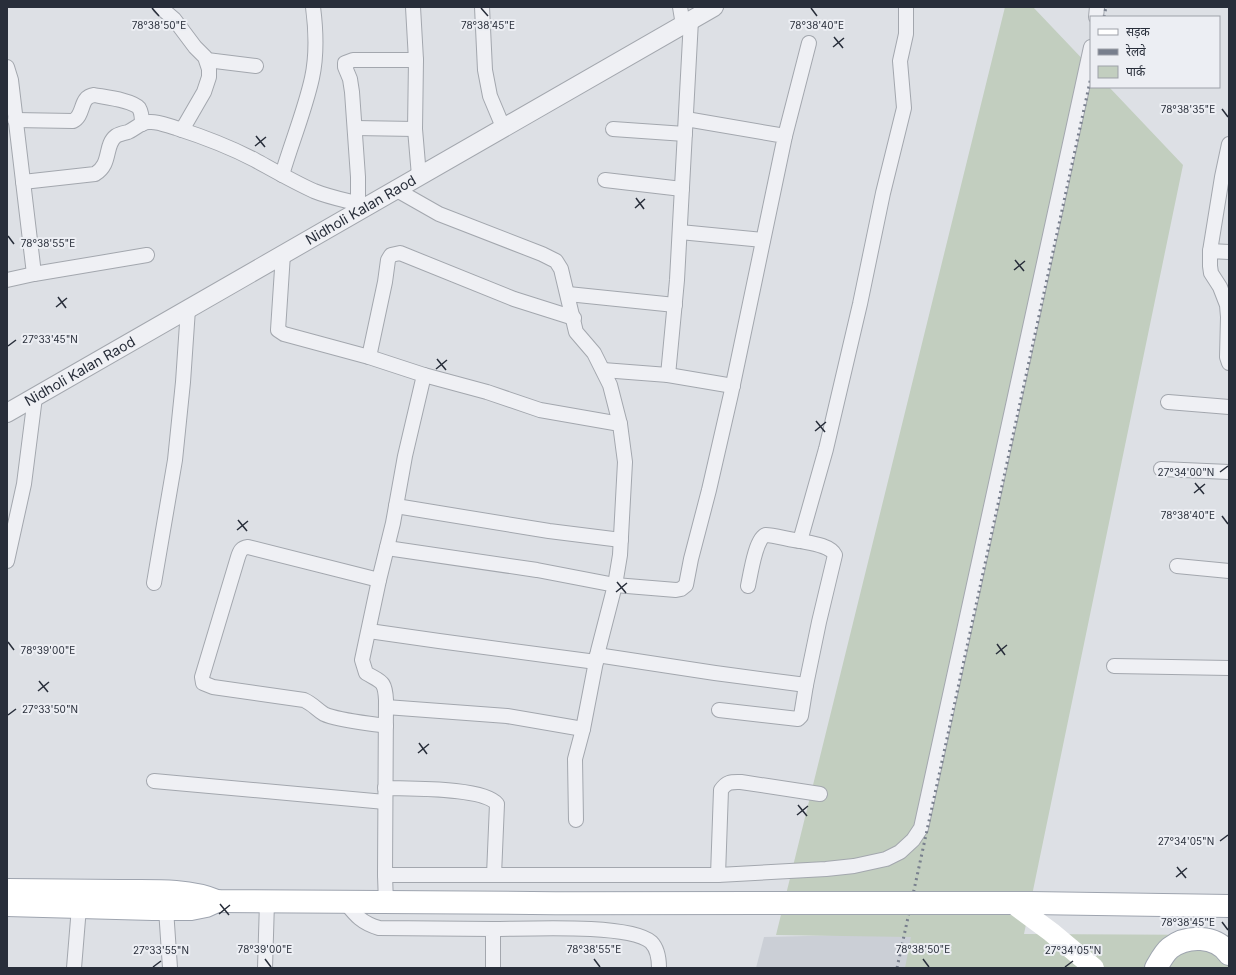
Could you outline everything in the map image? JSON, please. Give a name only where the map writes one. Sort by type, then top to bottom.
[{"type":"main road","points":[[7,890],[144,891],[186,893],[204,896],[217,901],[267,902],[1012,903],[1229,906]]},
{"type":"main road","points":[[7,905],[166,909],[198,908],[217,901]]},
{"type":"main road","points":[[1012,903],[1051,932],[1094,968]]},
{"type":"main road","points":[[1198,939],[1202,906]]},
{"type":"main road","points":[[1156,968],[1161,958],[1170,948],[1181,942],[1206,939],[1217,944],[1229,954]]},
{"type":"street","points":[[160,7],[174,19],[207,60],[210,69],[204,92],[182,130]]},
{"type":"street","points":[[282,175],[312,77],[315,57],[315,21],[313,7]]},
{"type":"street","points":[[414,7],[416,60],[415,129],[419,176]]},
{"type":"street","points":[[482,7],[485,70],[490,96],[503,127]]},
{"type":"street","name":"Nidholi Kalan Raod","points":[[7,413],[283,254],[363,205],[419,176],[503,127],[684,17],[714,7]]},
{"type":"street","points":[[800,540],[829,433],[860,304],[883,193],[904,108],[900,61],[906,34],[906,7]]},
{"type":"street","points":[[668,376],[675,305],[686,119],[684,17]]},
{"type":"street","points":[[387,548],[537,570],[615,585],[676,590],[686,586],[732,386],[785,136],[809,43]]},
{"type":"street","points":[[385,875],[718,875],[826,869],[854,866],[886,859],[900,852],[913,840],[921,828],[1090,51]]},
{"type":"street","points":[[207,60],[256,66]]},
{"type":"street","points":[[22,182],[95,174],[102,170],[111,142],[116,136],[142,124],[156,122],[182,130],[253,160],[316,192],[363,205],[351,85],[345,66],[346,62],[353,60],[416,60]]},
{"type":"street","points":[[7,67],[10,80],[10,107],[15,120],[34,274]]},
{"type":"street","points":[[15,120],[73,121],[79,116],[84,100],[89,96],[94,95],[132,104],[139,108],[142,115],[142,124]]},
{"type":"street","points":[[686,119],[785,136]]},
{"type":"street","points":[[355,128],[415,129]]},
{"type":"street","points":[[613,129],[685,134]]},
{"type":"street","points":[[1229,144],[1210,251],[1211,274],[1220,288],[1227,305],[1228,317],[1226,357],[1229,363]]},
{"type":"street","points":[[604,180],[682,189]]},
{"type":"street","points":[[395,189],[439,214],[556,260],[561,269],[568,294],[576,332],[594,353],[610,385],[620,424],[625,462],[620,555],[615,585],[575,759],[576,820]]},
{"type":"street","points":[[680,232],[763,240]]},
{"type":"street","points":[[1210,251],[1229,252]]},
{"type":"street","points":[[369,357],[385,282],[388,260],[391,255],[395,253],[400,253],[444,270],[514,299],[574,318]]},
{"type":"street","points":[[283,254],[278,330],[284,334],[369,357],[424,375],[487,392],[540,410],[620,424]]},
{"type":"street","points":[[7,280],[147,255]]},
{"type":"street","points":[[568,294],[675,305]]},
{"type":"street","points":[[154,583],[175,460],[183,382],[188,309]]},
{"type":"street","points":[[603,370],[668,376],[732,386]]},
{"type":"street","points":[[386,903],[385,688],[381,682],[366,673],[362,660],[396,506],[405,456],[424,375]]},
{"type":"street","points":[[7,561],[24,484],[36,396]]},
{"type":"street","points":[[1168,402],[1229,407]]},
{"type":"street","points":[[1161,469],[1229,472]]},
{"type":"street","points":[[396,506],[549,531],[621,540]]},
{"type":"street","points":[[719,710],[798,719],[801,716],[819,622],[835,555],[834,551],[800,540],[766,535],[761,538],[757,545],[748,586]]},
{"type":"street","points":[[379,580],[244,547],[238,557],[202,676],[203,683],[213,687],[304,700],[311,703],[323,714],[386,726]]},
{"type":"street","points":[[1177,566],[1229,571]]},
{"type":"street","points":[[369,631],[806,685]]},
{"type":"street","points":[[1114,666],[1229,668]]},
{"type":"street","points":[[386,707],[507,716],[583,729]]},
{"type":"street","points":[[154,781],[385,795],[463,791],[494,800],[497,804],[494,875]]},
{"type":"street","points":[[718,875],[721,790],[724,785],[730,782],[741,782],[820,794]]},
{"type":"street","points":[[265,968],[267,902]]},
{"type":"street","points":[[345,902],[358,918],[379,928],[584,928],[628,933],[642,937],[657,949],[659,968]]},
{"type":"street","points":[[74,968],[79,907]]},
{"type":"street","points":[[166,909],[170,968]]},
{"type":"street","points":[[493,929],[494,968]]},
{"type":"shaded area","points":[[934,933],[927,968],[756,968],[764,937]]},
{"type":"green space","points":[[1005,7],[1033,7],[1090,67],[1090,88],[1110,88],[1183,165],[1024,934],[1229,935],[1229,968],[905,968],[911,937],[776,935]]},
{"type":"railway","points":[[1104,16],[1106,7]]},
{"type":"railway","points":[[897,968],[1090,82]]}]
